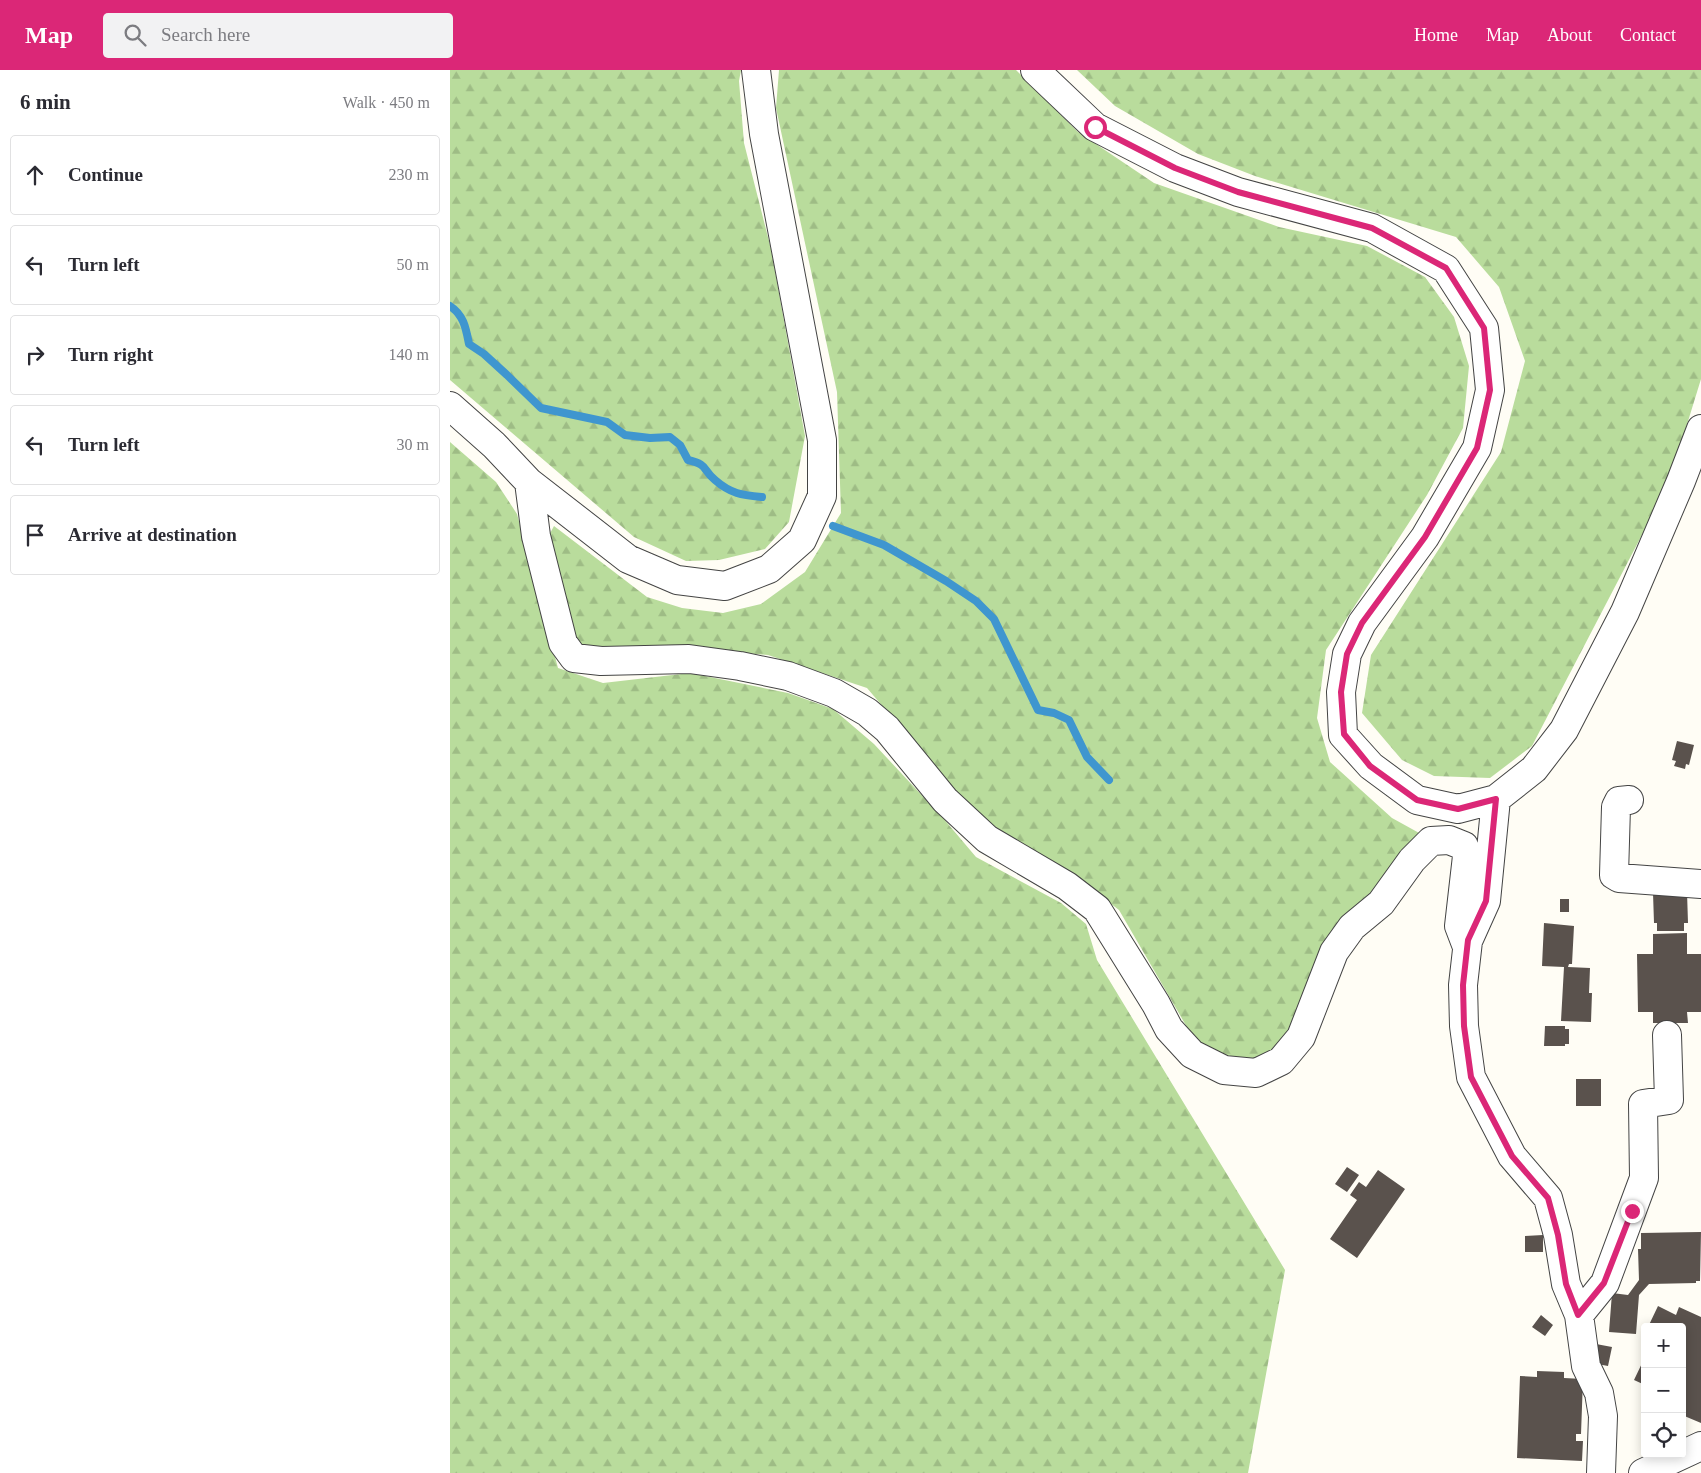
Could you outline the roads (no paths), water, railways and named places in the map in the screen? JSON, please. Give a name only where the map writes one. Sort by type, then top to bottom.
[{"type":"street","points":[[450,406],[494,445],[529,482],[628,559],[677,580],[725,586],[769,568],[802,540],[822,496],[822,440],[764,134],[756,70]]},
{"type":"street","points":[[1035,70],[1095,127],[1175,168],[1238,192],[1372,228],[1446,268],[1484,328],[1490,390],[1477,448],[1425,537],[1362,623],[1347,654],[1341,692],[1344,734],[1370,766],[1417,800],[1458,809],[1496,799],[1534,769],[1564,730],[1625,612],[1682,481],[1701,429]]},
{"type":"street","points":[[529,482],[536,536],[563,643],[574,658],[601,661],[689,659],[740,666],[788,676],[834,693],[867,712],[887,729],[945,800],[987,839],[1067,886],[1097,909],[1156,1004],[1169,1029],[1192,1054],[1224,1070],[1256,1073],[1281,1061],[1301,1037],[1334,952],[1352,927],[1381,903],[1412,860],[1431,841],[1449,840],[1464,846],[1468,856],[1459,926],[1468,947]]},
{"type":"street","points":[[1496,799],[1486,901],[1468,940],[1463,985],[1464,1026],[1471,1077],[1512,1156],[1548,1198],[1558,1235],[1566,1284],[1578,1315],[1586,1366],[1599,1393],[1603,1416],[1602,1473]]},
{"type":"street","points":[[1629,800],[1619,801],[1616,807],[1614,875],[1619,878],[1701,884]]},
{"type":"street","points":[[1578,1315],[1604,1283],[1644,1178],[1643,1104],[1669,1100],[1668,1035]]},
{"type":"street","points":[[1643,1473],[1701,1446]]},
{"type":"waterway","points":[[450,306],[461,318],[469,344],[484,354],[541,408],[607,422],[625,435],[650,438],[670,437],[680,445],[688,460],[702,465],[715,480],[726,488],[743,494],[762,497]]},
{"type":"waterway","points":[[833,526],[884,545],[976,601],[994,619],[1038,710],[1054,713],[1069,720],[1087,757],[1109,780]]}]
